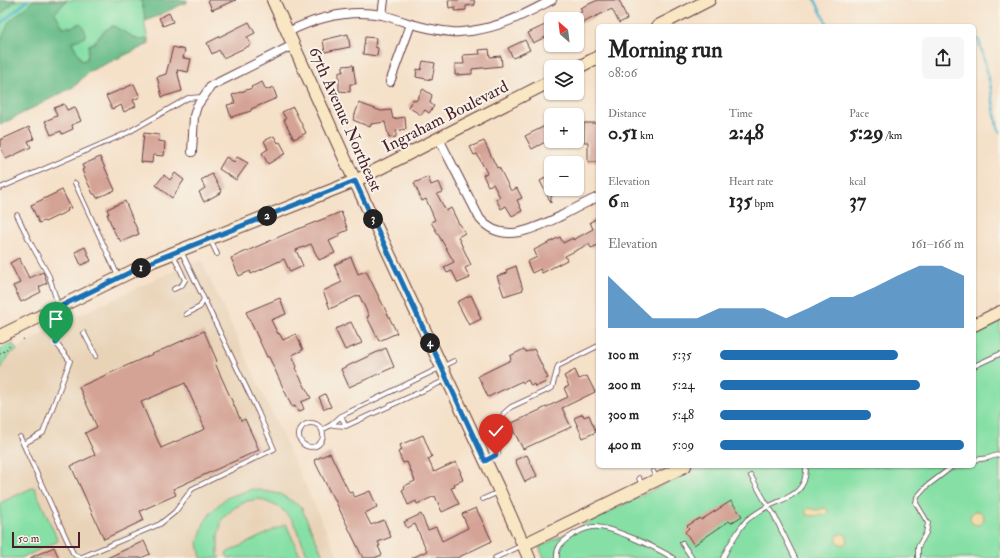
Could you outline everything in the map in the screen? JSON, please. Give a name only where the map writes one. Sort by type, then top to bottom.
[{"type":"main road","name":"67th Avenue Northeast","points":[[273,0],[529,558]]},
{"type":"main road","points":[[662,24],[709,0]]},
{"type":"main road","points":[[584,64],[596,58]]},
{"type":"main road","name":"Ingraham Boulevard","points":[[0,336],[119,278],[177,252],[355,181],[544,85]]},
{"type":"main road","points":[[976,324],[1000,312]]},
{"type":"main road","points":[[523,545],[679,468]]},
{"type":"street","points":[[382,15],[384,0]]},
{"type":"street","points":[[288,32],[319,18],[346,14],[382,15],[410,24],[454,33],[500,25],[524,15],[547,1]]},
{"type":"street","points":[[390,82],[410,24]]},
{"type":"street","points":[[192,152],[194,116],[202,97],[211,86],[294,45]]},
{"type":"street","points":[[439,139],[480,219],[486,226],[496,232],[526,232],[538,228],[596,198]]},
{"type":"lane","points":[[0,188],[127,133],[188,98],[202,97]]},
{"type":"lane","points":[[76,183],[119,278]]},
{"type":"lane","points":[[17,215],[49,276],[59,307]]},
{"type":"lane","points":[[210,239],[217,254]]},
{"type":"lane","points":[[174,289],[182,285],[185,280],[177,252]]},
{"type":"lane","points":[[20,438],[74,553],[76,556],[82,557],[160,524],[175,512],[192,489],[274,449],[204,299],[177,252]]},
{"type":"lane","points":[[186,314],[200,307],[204,299]]},
{"type":"lane","points":[[23,444],[43,433],[70,361],[56,343],[58,336],[47,313]]},
{"type":"lane","points":[[84,333],[96,356]]},
{"type":"lane","points":[[485,461],[498,454],[502,418],[507,410],[552,388],[558,366],[596,347]]},
{"type":"lane","points":[[976,365],[1000,354]]},
{"type":"lane","points":[[322,430],[331,425],[341,416],[454,361]]},
{"type":"lane","points":[[331,425],[346,426],[447,379]]},
{"type":"lane","points":[[341,416],[346,426]]},
{"type":"lane","points":[[312,423],[319,426],[322,430],[322,438],[318,445],[306,446],[300,440],[299,432],[304,425],[312,423]]},
{"type":"lane","points":[[976,460],[1000,454]]},
{"type":"lane","points":[[723,558],[743,524],[747,520],[768,507],[788,498],[800,489],[806,477],[806,468]]},
{"type":"lane","points":[[918,558],[918,547],[926,533],[928,523],[916,503],[917,497],[927,486],[950,468]]},
{"type":"lane","points":[[751,476],[768,507],[773,513],[774,519],[795,558]]},
{"type":"lane","points":[[483,499],[500,492]]},
{"type":"lane","points":[[557,558],[558,547],[562,543],[577,533],[595,527],[613,531],[650,545],[673,558]]},
{"type":"lane","points":[[682,543],[692,558]]},
{"type":"lane","points":[[495,558],[523,545]]},
{"type":"path","points":[[0,354],[6,350],[12,340]]},
{"type":"shaded area","points":[[201,260],[339,558],[0,558],[0,370],[10,354],[44,332],[162,276]]},
{"type":"green space","points":[[0,0],[16,0],[0,15]]},
{"type":"green space","points":[[12,0],[63,0],[0,43],[0,15],[13,2]]},
{"type":"green space","points":[[34,0],[67,0],[55,13],[63,27],[71,27],[80,23],[85,30],[85,37],[72,42],[82,61],[87,59],[89,45],[95,42],[105,30],[113,26],[139,40],[148,39],[149,44],[88,72],[75,86],[0,125],[0,43],[9,22]]},
{"type":"green space","points":[[67,0],[141,0],[146,21],[144,22],[148,39],[139,40],[113,26],[105,30],[93,43],[89,45],[87,59],[82,61],[72,42],[71,27],[63,27],[55,13]]},
{"type":"green space","points":[[141,0],[187,0],[187,2],[146,21]]},
{"type":"green space","points":[[1000,315],[1000,558],[544,558],[539,547],[696,468],[976,468],[976,327]]},
{"type":"green space","points":[[13,344],[17,350],[10,354],[0,370],[0,349]]},
{"type":"green space","points":[[34,487],[58,541],[21,558],[0,558],[0,503]]},
{"type":"green space","points":[[252,489],[280,494],[301,507],[324,558],[309,558],[293,521],[281,508],[260,499],[247,501],[234,508],[222,519],[218,536],[218,555],[220,558],[201,558],[198,543],[204,523],[212,511],[226,498]]},
{"type":"green space","points":[[286,524],[301,558],[228,558],[226,553]]},
{"type":"sand","points":[[808,508],[817,510],[825,508],[828,510],[828,513],[826,515],[807,515],[805,512]]},
{"type":"sand","points":[[974,511],[980,511],[984,515],[984,521],[980,525],[974,525],[970,521],[970,515]]},
{"type":"sand","points":[[842,533],[846,535],[848,539],[846,543],[842,545],[838,543],[836,539],[838,535]]},
{"type":"building","points":[[208,0],[236,0],[212,10]]},
{"type":"building","points":[[448,0],[474,0],[475,5],[466,6],[466,10],[455,11],[455,7],[449,8]]},
{"type":"building","points":[[598,0],[619,0],[627,19],[619,23],[612,9],[584,22],[584,12],[582,12],[580,8]]},
{"type":"building","points":[[169,13],[173,22],[163,26],[159,18]]},
{"type":"building","points":[[249,22],[255,33],[247,37],[251,45],[223,58],[219,50],[212,54],[207,43]]},
{"type":"building","points":[[544,25],[544,38],[533,43],[528,33]]},
{"type":"building","points":[[348,34],[350,47],[325,52],[323,40]]},
{"type":"building","points":[[365,37],[376,38],[375,47],[378,48],[377,56],[363,54]]},
{"type":"building","points":[[525,40],[530,50],[513,58],[508,48]]},
{"type":"building","points":[[173,47],[185,50],[183,58],[191,59],[188,72],[177,70],[182,91],[162,97],[157,77],[166,74]]},
{"type":"building","points":[[489,49],[490,57],[501,56],[502,66],[472,69],[472,74],[455,75],[455,64],[464,64],[463,55],[480,54],[479,50]]},
{"type":"building","points":[[423,61],[435,63],[432,80],[416,77],[417,69],[421,70]]},
{"type":"building","points":[[353,65],[356,84],[350,84],[350,92],[339,91],[339,72],[343,72],[343,66]]},
{"type":"building","points":[[262,82],[266,90],[273,87],[277,98],[251,109],[251,111],[231,117],[227,105],[235,103],[232,95],[252,88],[251,87]]},
{"type":"building","points":[[134,84],[140,97],[133,100],[136,106],[124,112],[121,105],[112,109],[106,96]]},
{"type":"building","points":[[423,89],[432,95],[430,103],[434,106],[429,113],[425,110],[421,115],[408,107],[413,99],[416,101]]},
{"type":"building","points":[[359,103],[381,111],[391,110],[393,119],[405,117],[406,129],[396,131],[396,137],[389,138],[385,122],[371,124],[370,127],[353,120]]},
{"type":"building","points":[[64,104],[67,110],[75,107],[81,121],[72,125],[73,129],[62,134],[61,131],[51,135],[45,121],[57,116],[54,108]]},
{"type":"building","points":[[293,107],[306,133],[294,139],[284,120],[286,119],[282,112]]},
{"type":"building","points":[[584,123],[596,123],[596,162],[588,162],[588,142],[584,142]]},
{"type":"building","points":[[544,126],[544,143],[532,149],[525,136]]},
{"type":"building","points":[[29,127],[34,139],[28,141],[31,147],[6,159],[0,145],[0,140]]},
{"type":"building","points":[[144,133],[159,135],[158,141],[165,142],[164,156],[153,155],[152,163],[141,162]]},
{"type":"building","points":[[274,136],[278,143],[280,142],[286,153],[268,164],[262,153],[268,149],[264,141]]},
{"type":"building","points":[[484,141],[497,168],[499,167],[511,191],[517,188],[522,198],[517,200],[522,211],[512,216],[506,206],[501,209],[496,199],[500,197],[493,184],[488,186],[483,175],[487,173],[477,154],[474,155],[470,147]]},
{"type":"building","points":[[100,157],[115,190],[97,198],[95,194],[93,194],[82,170],[84,169],[82,165]]},
{"type":"building","points":[[226,157],[234,162],[237,157],[248,163],[236,180],[219,169]]},
{"type":"building","points":[[175,173],[184,180],[172,198],[156,185],[164,175],[170,180]]},
{"type":"building","points":[[212,174],[222,192],[204,202],[199,192],[205,188],[201,180]]},
{"type":"building","points":[[428,177],[431,185],[439,182],[443,192],[437,194],[446,211],[451,208],[465,233],[458,237],[471,265],[465,268],[470,278],[458,283],[452,271],[447,273],[444,267],[454,262],[431,222],[435,220],[426,199],[422,201],[414,183]]},
{"type":"building","points":[[544,179],[544,189],[540,181]]},
{"type":"building","points":[[62,190],[71,208],[67,209],[68,211],[45,222],[39,223],[31,205]]},
{"type":"building","points":[[548,196],[551,196],[551,203]]},
{"type":"building","points":[[125,201],[139,234],[121,242],[114,231],[107,214],[109,214],[107,209]]},
{"type":"building","points":[[341,212],[348,230],[329,241],[335,253],[319,260],[311,244],[296,250],[303,266],[290,272],[284,259],[251,274],[250,271],[239,276],[231,258]]},
{"type":"building","points":[[596,219],[596,246],[591,248],[589,244],[565,256],[567,260],[542,273],[540,269],[532,273],[527,262],[537,257],[534,250],[560,237],[563,243],[573,238],[573,240],[593,229],[590,222]]},
{"type":"building","points":[[85,247],[91,261],[81,265],[75,252]]},
{"type":"building","points":[[351,257],[358,274],[366,271],[397,333],[379,341],[367,317],[369,316],[359,295],[330,309],[323,291],[342,282],[334,265]]},
{"type":"building","points":[[19,258],[29,278],[43,272],[47,283],[39,287],[41,292],[21,302],[13,286],[20,283],[10,263]]},
{"type":"building","points":[[516,266],[523,290],[504,296],[497,276],[507,273],[506,270]]},
{"type":"building","points":[[471,295],[481,319],[469,325],[457,302]]},
{"type":"building","points":[[280,298],[286,314],[271,320],[278,334],[279,333],[283,340],[296,334],[303,350],[292,355],[297,367],[295,368],[311,398],[301,402],[304,409],[298,412],[295,406],[292,407],[246,312]]},
{"type":"building","points":[[351,322],[362,343],[345,350],[335,329]]},
{"type":"building","points":[[204,331],[217,361],[215,363],[241,421],[245,419],[259,450],[173,489],[176,495],[140,511],[144,520],[104,539],[71,466],[95,455],[85,433],[97,427],[79,387]],"holes":[[[185,383],[205,429],[161,448],[141,402]]]},
{"type":"building","points":[[386,348],[394,367],[349,387],[341,369]]},
{"type":"building","points":[[524,349],[526,352],[534,349],[548,378],[545,379],[546,382],[535,387],[534,384],[531,386],[528,380],[523,383],[522,381],[488,397],[478,376],[511,360],[510,356]]},
{"type":"building","points":[[575,370],[579,379],[587,376],[595,392],[562,408],[571,427],[523,449],[510,424],[568,397],[564,388],[569,386],[564,376]]},
{"type":"building","points":[[325,394],[331,407],[324,409],[319,397]]},
{"type":"building","points":[[583,414],[584,417],[589,415],[596,432],[583,438],[574,418]]},
{"type":"building","points":[[423,435],[432,457],[428,459],[434,472],[456,462],[463,480],[454,484],[455,487],[451,488],[459,504],[442,512],[435,496],[417,504],[416,501],[408,505],[402,490],[405,488],[404,486],[415,481],[407,462],[403,463],[398,452],[402,450],[400,445]]},
{"type":"building","points":[[330,453],[350,493],[352,492],[355,497],[370,491],[377,507],[365,513],[371,525],[384,520],[391,537],[378,542],[382,555],[374,558],[363,558],[314,460]]},
{"type":"building","points":[[527,455],[537,476],[525,482],[515,460]]},
{"type":"building","points":[[731,501],[742,516],[731,523],[729,521],[694,545],[685,532],[689,528],[687,526],[700,518],[701,520]]},
{"type":"building","points":[[476,508],[492,541],[457,558],[412,558],[427,551],[415,524],[407,528],[404,522],[421,514],[428,530],[436,527],[442,541],[468,528],[462,514]]},
{"type":"building","points":[[144,541],[150,554],[141,558],[107,558]]},
{"type":"building","points":[[54,547],[59,558],[30,558],[43,552]]},
{"type":"waterway","points":[[0,24],[28,0]]},
{"type":"waterway","points":[[815,0],[827,24]]},
{"type":"waterway","points":[[976,38],[979,40],[990,83],[997,126],[1000,132]]},
{"type":"route","points":[[56,343],[58,336],[47,313],[153,261],[355,181],[485,461],[496,455]]}]
